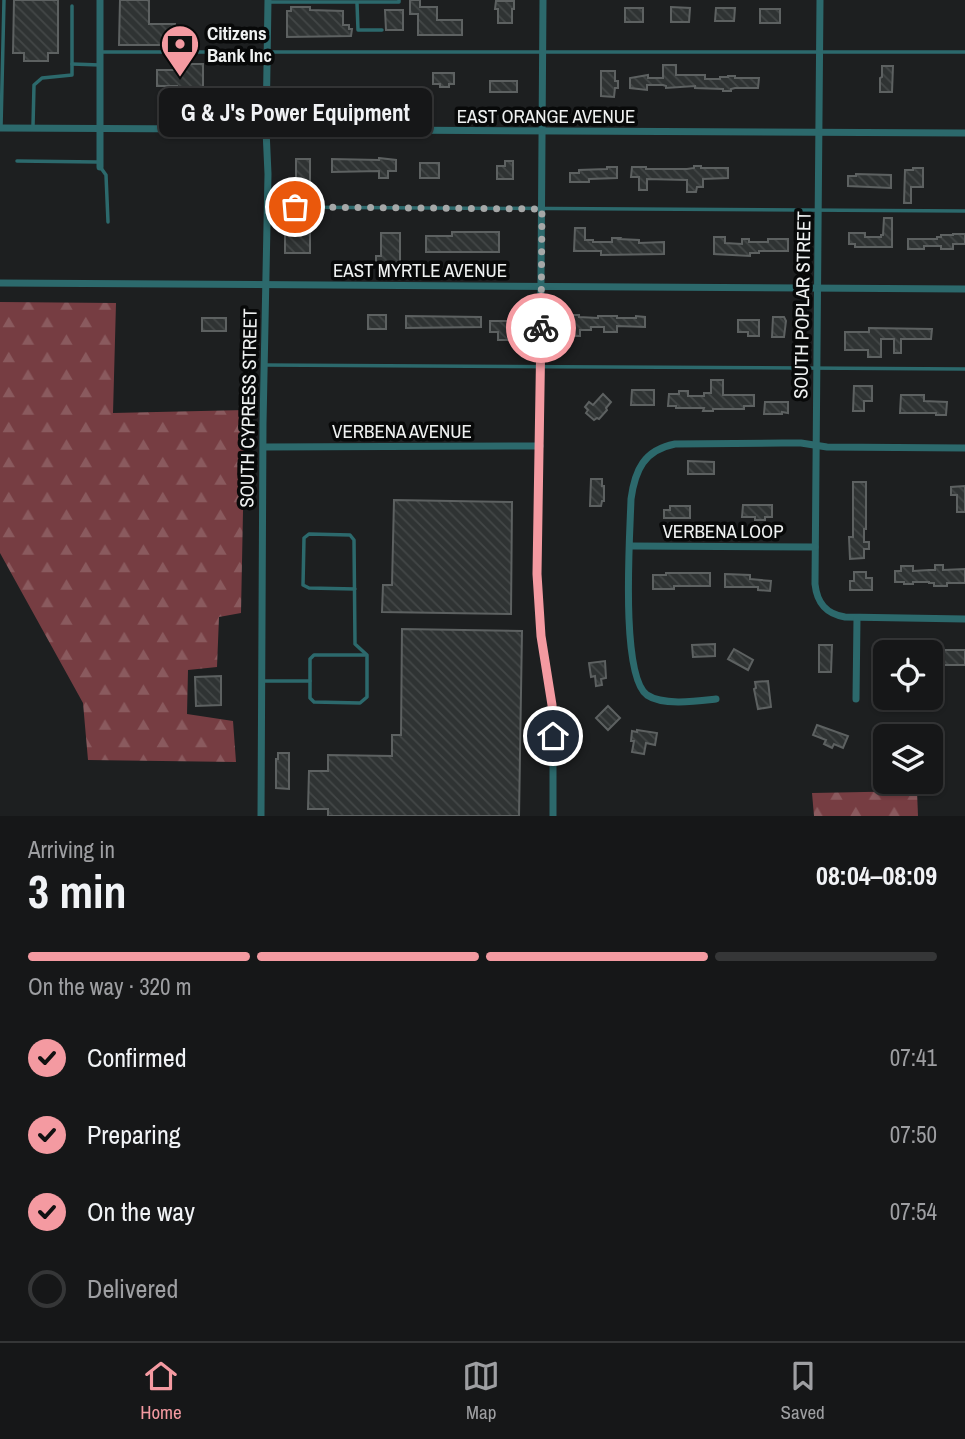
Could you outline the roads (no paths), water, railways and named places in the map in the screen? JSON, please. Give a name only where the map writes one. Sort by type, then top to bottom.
[{"type":"street","points":[[100,0],[100,164]]},
{"type":"street","points":[[543,0],[537,553],[541,636],[552,705],[553,816]]},
{"type":"street","name":"SOUTH POPLAR STREET","points":[[820,0],[815,584],[816,595],[824,607],[835,616],[857,618]]},
{"type":"street","name":"SOUTH CYPRESS STREET","points":[[261,816],[268,1]]},
{"type":"street","name":"EAST ORANGE AVENUE","points":[[0,128],[965,133]]},
{"type":"street","name":"EAST MYRTLE AVENUE","points":[[0,283],[965,289]]},
{"type":"street","points":[[716,699],[692,702],[656,699],[645,694],[635,669],[629,622],[631,499],[634,479],[650,455],[675,444],[782,443],[827,447],[965,448]]},
{"type":"street","name":"VERBENA AVENUE","points":[[264,447],[540,446]]},
{"type":"street","name":"VERBENA LOOP","points":[[630,546],[816,547]]},
{"type":"street","points":[[856,699],[857,618],[965,619]]},
{"type":"lane","points":[[0,128],[4,0]]},
{"type":"lane","points":[[268,1],[357,3],[399,0]]},
{"type":"lane","points":[[357,3],[358,30],[382,30]]},
{"type":"lane","points":[[33,129],[34,85],[42,78],[72,75],[72,6]]},
{"type":"lane","points":[[100,52],[965,52]]},
{"type":"lane","points":[[72,64],[100,65]]},
{"type":"lane","points":[[16,160],[100,164],[106,174],[108,222]]},
{"type":"lane","points":[[267,207],[965,211]]},
{"type":"lane","points":[[264,365],[965,369]]},
{"type":"lane","points":[[355,589],[309,589],[303,585],[304,538],[309,534],[350,535],[355,540],[355,589],[355,655]]},
{"type":"lane","points":[[355,644],[367,655],[367,697],[360,703],[314,702],[310,698],[310,659],[314,655],[367,655]]},
{"type":"lane","points":[[261,681],[310,681]]},
{"type":"place","name":"Citizens Bank Inc","points":[[180,78]]},
{"type":"place","name":"G & J's Power Equipment","points":[[295,207]]}]
